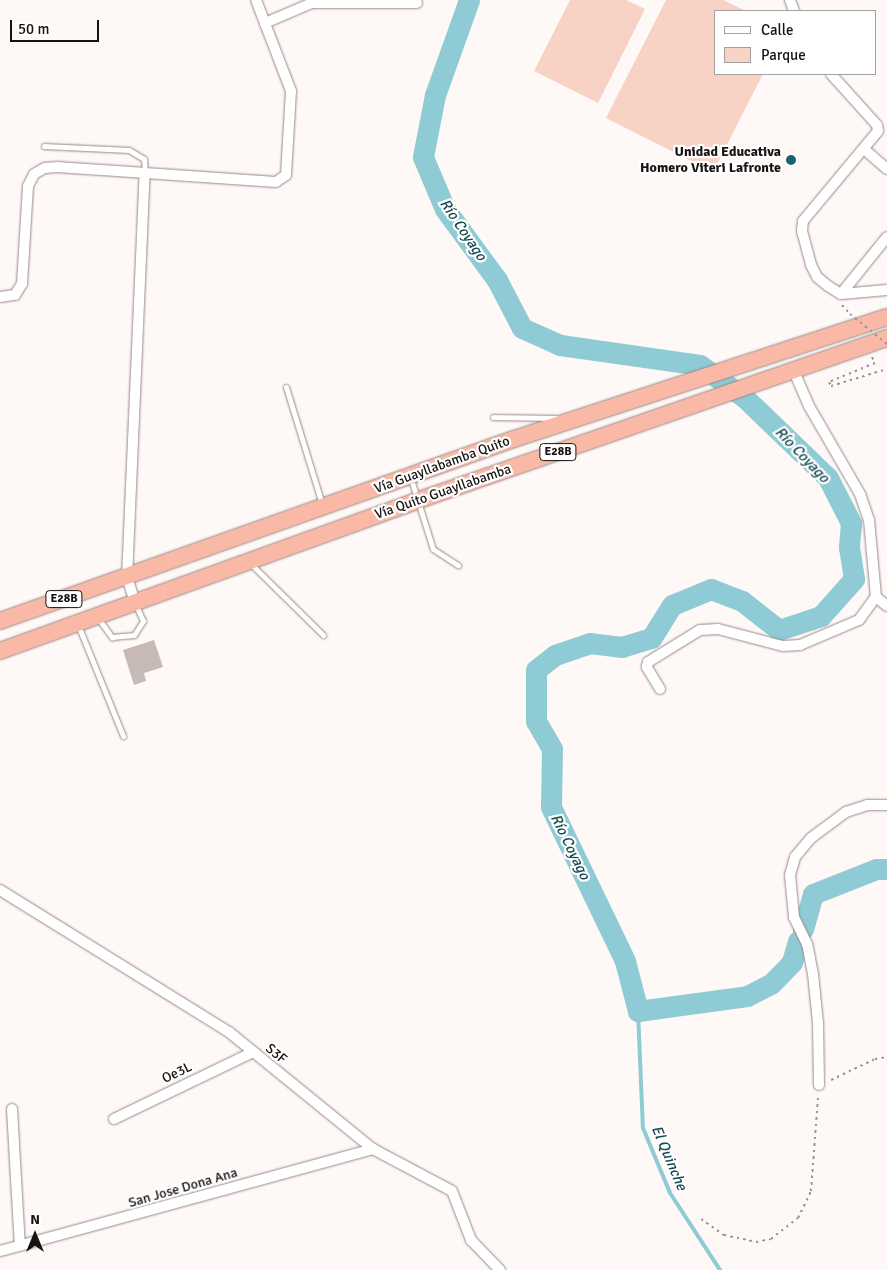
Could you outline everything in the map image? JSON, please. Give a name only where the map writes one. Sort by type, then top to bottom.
[{"type":"highway","name":"Vía Guayllabamba Quito","points":[[0,621],[579,419],[887,317]]},
{"type":"highway","name":"Vía Quito Guayllabamba","points":[[0,652],[77,622],[419,500],[887,338]]},
{"type":"street","points":[[0,296],[15,295],[22,284],[28,186],[34,174],[45,168],[58,167],[276,182],[286,175],[291,91],[256,0]]},
{"type":"street","points":[[265,23],[312,3],[417,3]]},
{"type":"street","points":[[832,75],[878,125],[876,136],[803,221],[802,231],[817,277],[841,294],[887,290]]},
{"type":"street","points":[[864,149],[887,169]]},
{"type":"street","points":[[135,602],[127,578],[145,173]]},
{"type":"street","points":[[841,294],[887,237]]},
{"type":"street","points":[[660,689],[647,668],[648,662],[700,630],[718,629],[783,646],[800,645],[859,620],[876,597],[869,520],[860,494],[809,406],[793,369]]},
{"type":"street","points":[[876,597],[887,606]]},
{"type":"street","points":[[819,1085],[818,1023],[813,974],[807,944],[794,916],[790,875],[795,857],[811,838],[846,812],[867,805],[887,805]]},
{"type":"street","name":"S3F","points":[[0,890],[229,1032],[373,1149],[452,1191],[471,1240],[500,1270]]},
{"type":"street","name":"Oe3L","points":[[114,1119],[253,1052]]},
{"type":"street","points":[[12,1108],[20,1246]]},
{"type":"street","name":"San Jose Dona Ana","points":[[0,1251],[373,1149]]},
{"type":"lane","points":[[44,146],[129,150],[144,159],[145,173]]},
{"type":"lane","points":[[286,387],[323,507]]},
{"type":"lane","points":[[493,417],[579,419]]},
{"type":"lane","points":[[411,478],[419,500],[425,531],[433,549],[458,565]]},
{"type":"lane","points":[[248,562],[322,635]]},
{"type":"lane","points":[[97,615],[112,637],[134,635],[142,621],[135,602]]},
{"type":"lane","points":[[77,622],[123,736]]},
{"type":"path","points":[[850,314],[887,344]]},
{"type":"path","points":[[864,345],[876,363],[829,382],[830,386],[887,369]]},
{"type":"path","points":[[701,1219],[724,1235],[756,1242],[770,1239],[798,1218],[811,1191],[819,1085],[876,1059],[887,1057]]},
{"type":"green space","points":[[570,0],[626,0],[645,9],[598,103],[534,71]]},
{"type":"green space","points":[[666,0],[723,0],[744,10],[714,10],[714,75],[762,75],[713,172],[606,118]]},
{"type":"building","points":[[154,640],[163,667],[144,673],[146,681],[134,685],[123,650]]},
{"type":"waterway","name":"Río Coyago","points":[[469,0],[435,95],[423,157],[445,209],[497,280],[522,328],[560,345],[700,365],[745,398],[828,478],[851,523],[849,547],[854,579],[821,616],[779,630],[742,601],[711,589],[672,605],[651,638],[622,647],[590,643],[555,655],[536,670],[536,721],[552,749],[551,807],[625,961],[638,1011],[747,996],[771,984],[792,962],[798,941]]},
{"type":"waterway","name":"Río Coyago","points":[[803,929],[813,894],[876,869],[887,869]]},
{"type":"waterway","name":"El Quinche","points":[[638,1011],[643,1128],[670,1193],[720,1270]]},
{"type":"place","name":"Unidad Educativa Homero Viteri Lafronte","points":[[791,160]]}]
